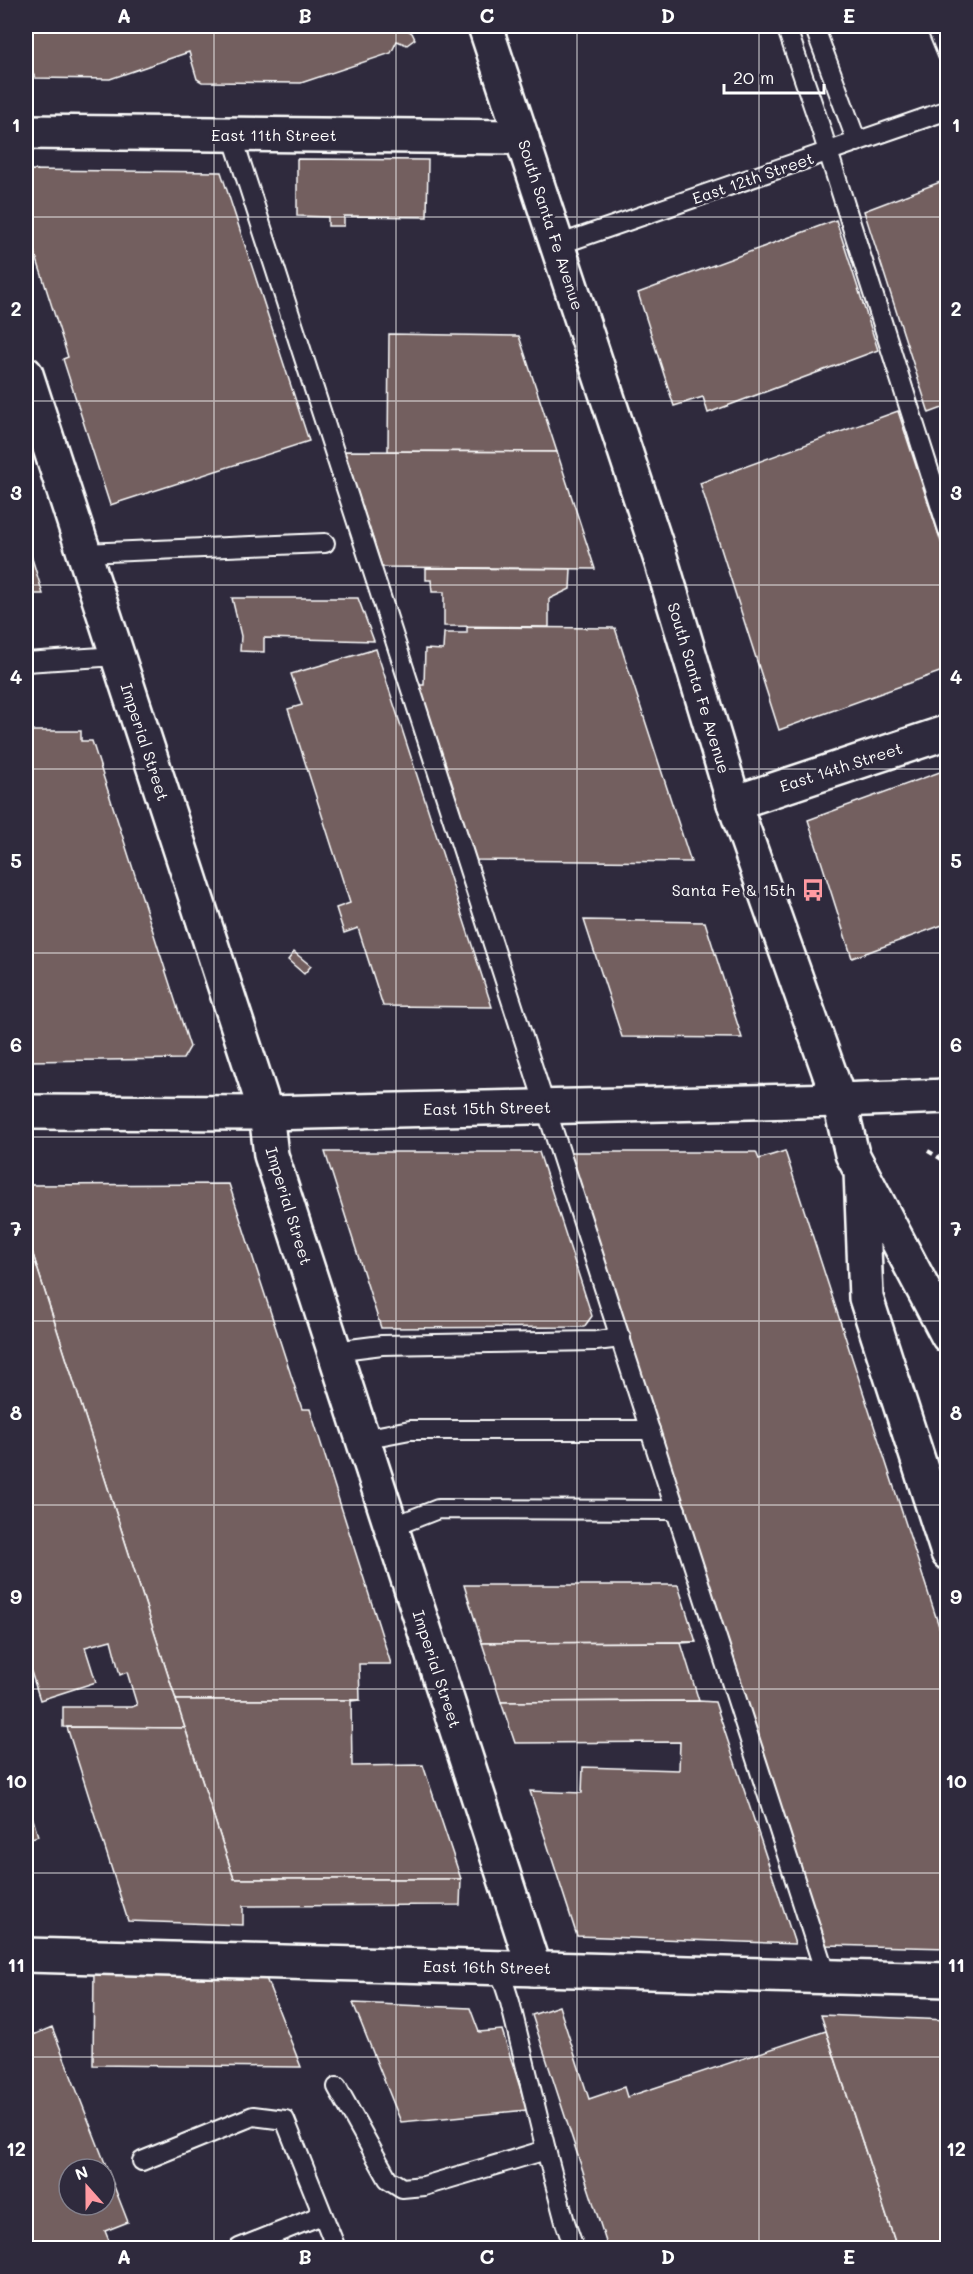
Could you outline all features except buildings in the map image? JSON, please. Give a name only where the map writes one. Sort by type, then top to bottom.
[{"type":"street","name":"South Santa Fe Avenue","points":[[484,26],[661,560],[734,803],[839,1100],[852,1154],[948,1336]]},
{"type":"street","name":"East 11th Street","points":[[26,132],[522,137]]},
{"type":"street","name":"Imperial Street","points":[[26,374],[266,1113],[271,1155],[534,1969]]},
{"type":"street","name":"East 14th Street","points":[[734,803],[948,732]]},
{"type":"street","name":"East 15th Street","points":[[26,1112],[266,1113],[948,1096]]},
{"type":"street","points":[[861,1171],[866,1298],[948,1553]]},
{"type":"street","name":"East 16th Street","points":[[26,1955],[948,1980]]},
{"type":"lane","points":[[786,26],[829,152],[948,530]]},
{"type":"lane","points":[[936,26],[948,55]]},
{"type":"lane","points":[[817,34],[858,142]]},
{"type":"lane","name":"East 12th Street","points":[[558,245],[948,110]]},
{"type":"lane","points":[[232,135],[826,1976]]},
{"type":"lane","points":[[84,553],[326,543]]},
{"type":"lane","points":[[26,662],[117,656]]},
{"type":"lane","points":[[334,1351],[382,1345],[596,1341],[621,1338]]},
{"type":"lane","points":[[363,1439],[410,1430],[650,1430]]},
{"type":"lane","points":[[392,1527],[438,1509],[676,1510]]},
{"type":"lane","points":[[499,1968],[510,2002],[565,2222],[574,2248]]},
{"type":"lane","points":[[337,2087],[388,2179],[402,2188],[424,2186],[546,2150]]},
{"type":"lane","points":[[142,2161],[253,2116],[285,2120],[336,2248]]},
{"type":"lane","points":[[239,2248],[322,2215]]},
{"type":"path","points":[[928,1150],[948,1163]]},
{"type":"place","name":"Santa Fe & 15th","points":[[813,890]]}]
